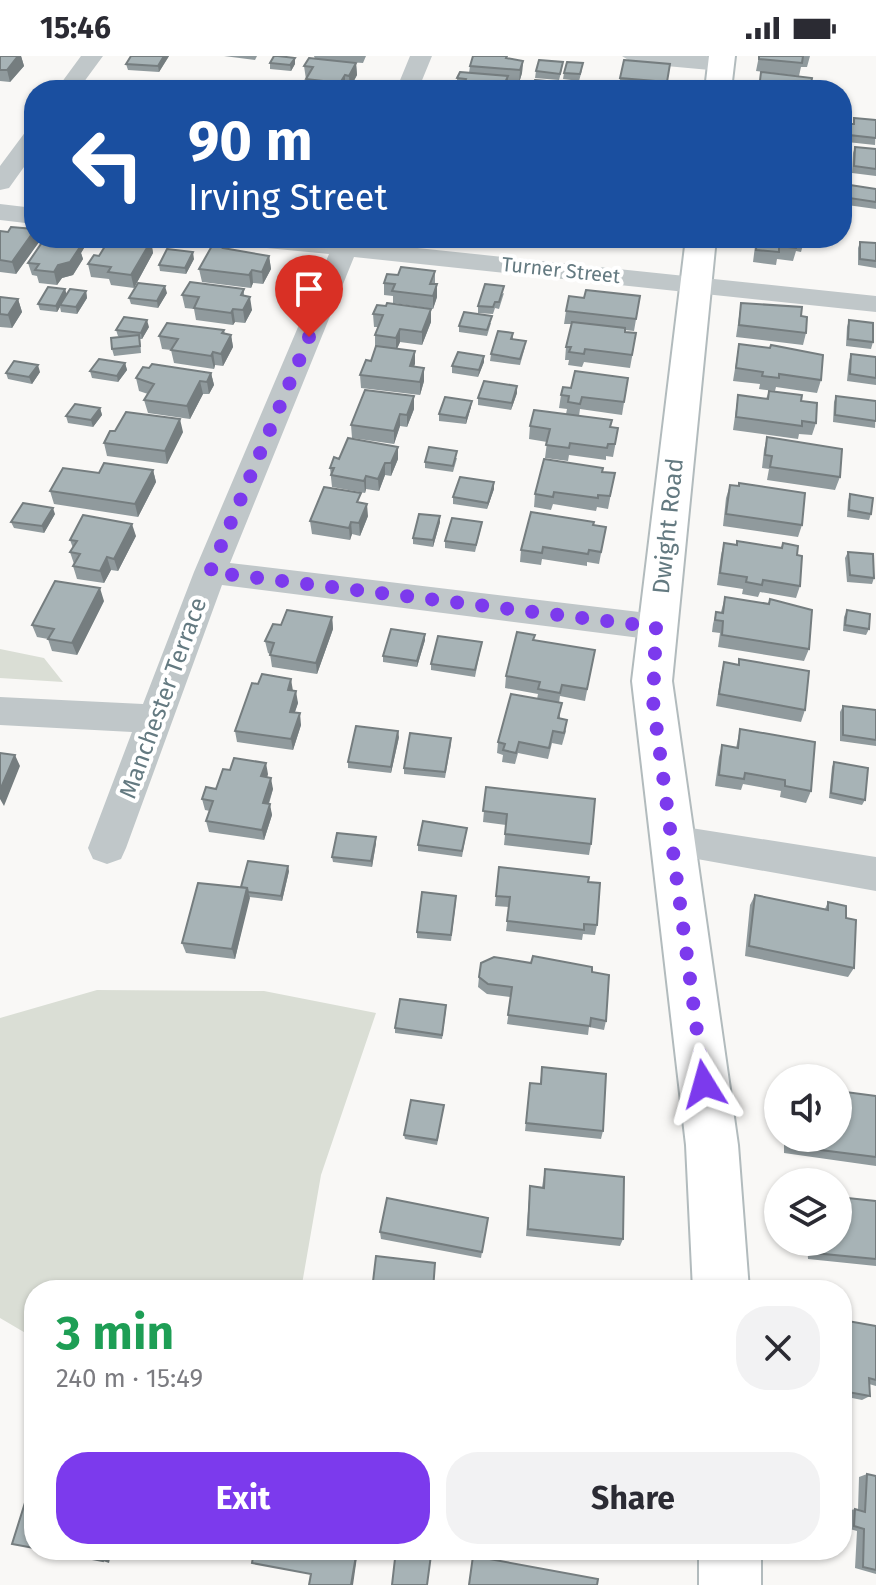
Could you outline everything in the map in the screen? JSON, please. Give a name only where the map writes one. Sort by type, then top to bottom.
[{"type":"main road","name":"Dwight Road","points":[[700,248],[656,627],[653,701],[712,1145],[720,1280]]},
{"type":"main road","points":[[730,1560],[730,1585]]},
{"type":"street","points":[[74,80],[92,56]]},
{"type":"street","points":[[411,80],[421,56]]},
{"type":"street","points":[[633,56],[721,70]]},
{"type":"street","points":[[0,183],[24,150]]},
{"type":"street","points":[[0,212],[24,215]]},
{"type":"street","name":"Manchester Terrace","points":[[107,848],[210,572],[345,248]]},
{"type":"street","name":"Turner Street","points":[[390,248],[876,304]]},
{"type":"street","points":[[210,572],[656,627]]},
{"type":"street","points":[[0,711],[155,719]]},
{"type":"street","points":[[672,841],[876,874]]},
{"type":"shaded area","points":[[0,649],[44,658],[63,682],[0,678]]},
{"type":"shaded area","points":[[97,990],[264,991],[376,1013],[321,1175],[303,1280],[24,1280],[24,1332],[0,1318],[0,1018]]},
{"type":"building","points":[[0,56],[18,56],[7,70],[0,70]]},
{"type":"building","points":[[131,56],[164,56],[158,66],[126,64]]},
{"type":"building","points":[[274,56],[295,58],[290,65],[270,63]]},
{"type":"building","points":[[473,56],[507,56],[523,61],[520,70],[470,66]]},
{"type":"building","points":[[759,56],[803,56],[802,63],[759,59]]},
{"type":"building","points":[[309,58],[356,63],[349,76],[345,75],[342,80],[306,79],[313,67],[304,66]]},
{"type":"building","points":[[539,60],[563,62],[560,74],[536,71]]},
{"type":"building","points":[[624,60],[670,64],[667,80],[620,78]]},
{"type":"building","points":[[567,62],[583,63],[580,74],[564,73]]},
{"type":"building","points":[[460,72],[508,76],[506,80],[457,78]]},
{"type":"building","points":[[761,72],[812,78],[812,80],[760,80]]},
{"type":"building","points":[[854,118],[876,120],[876,138],[852,135]]},
{"type":"building","points":[[855,147],[876,149],[876,169],[854,166]]},
{"type":"building","points":[[852,185],[876,189],[876,202],[852,198]]},
{"type":"building","points":[[11,227],[24,228],[24,245],[12,262],[0,260],[0,231],[8,232]]},
{"type":"building","points":[[860,242],[876,243],[876,261],[860,259]]},
{"type":"building","points":[[38,248],[79,248],[70,262],[58,265],[54,272],[35,270],[39,264],[28,263]]},
{"type":"building","points":[[104,248],[147,248],[131,275],[108,272],[111,267],[88,264],[94,255],[99,256]]},
{"type":"building","points":[[211,248],[269,256],[262,272],[252,270],[249,275],[199,269]]},
{"type":"building","points":[[779,248],[779,252],[756,250]]},
{"type":"building","points":[[167,249],[193,252],[185,268],[159,265]]},
{"type":"building","points":[[401,267],[435,271],[430,284],[437,284],[433,296],[392,291],[395,284],[384,283],[387,274],[398,275]]},
{"type":"building","points":[[190,282],[244,289],[241,295],[250,297],[243,310],[233,309],[231,313],[194,308],[199,297],[182,295]]},
{"type":"building","points":[[138,283],[165,286],[157,301],[129,298]]},
{"type":"building","points":[[485,284],[504,286],[499,302],[495,302],[493,307],[478,306]]},
{"type":"building","points":[[48,287],[65,289],[56,306],[38,304]]},
{"type":"building","points":[[70,289],[86,291],[76,307],[60,305]]},
{"type":"building","points":[[586,290],[640,296],[636,319],[566,311],[569,296],[584,298]]},
{"type":"building","points":[[0,297],[18,299],[8,315],[0,314]]},
{"type":"building","points":[[387,303],[431,309],[422,332],[400,329],[396,338],[375,335],[383,315],[373,314],[377,305],[386,306]]},
{"type":"building","points":[[741,303],[802,307],[801,316],[807,317],[806,333],[739,325]]},
{"type":"building","points":[[464,312],[492,316],[487,330],[459,326]]},
{"type":"building","points":[[124,317],[147,320],[141,333],[116,330]]},
{"type":"building","points":[[849,320],[873,323],[873,342],[848,339]]},
{"type":"building","points":[[572,322],[625,328],[625,332],[636,333],[632,355],[585,349],[584,354],[569,352],[571,347],[566,347]]},
{"type":"building","points":[[167,323],[224,330],[222,333],[231,335],[221,354],[213,352],[211,356],[171,350],[178,339],[159,336]]},
{"type":"building","points":[[498,331],[513,333],[511,339],[526,341],[520,359],[491,354]]},
{"type":"building","points":[[139,335],[140,346],[112,349],[111,338]]},
{"type":"building","points":[[739,344],[770,348],[771,345],[823,355],[821,380],[779,374],[779,378],[762,376],[763,372],[736,368]]},
{"type":"building","points":[[376,346],[415,351],[410,366],[424,368],[420,382],[360,375],[366,360],[371,361]]},
{"type":"building","points":[[458,352],[484,356],[479,370],[452,366]]},
{"type":"building","points":[[851,354],[876,357],[876,378],[850,374]]},
{"type":"building","points":[[99,359],[125,363],[117,376],[90,371]]},
{"type":"building","points":[[14,361],[38,365],[29,377],[6,373]]},
{"type":"building","points":[[152,364],[211,373],[207,382],[200,381],[187,406],[144,400],[154,384],[136,378],[143,367],[149,368]]},
{"type":"building","points":[[575,371],[628,378],[624,402],[582,397],[580,404],[568,402],[569,396],[561,395],[563,387],[571,388]]},
{"type":"building","points":[[484,381],[517,386],[512,403],[478,398]]},
{"type":"building","points":[[365,390],[414,396],[407,415],[400,414],[394,431],[351,425]]},
{"type":"building","points":[[769,391],[802,395],[801,401],[817,403],[816,423],[802,421],[802,426],[736,417],[738,395],[768,399]]},
{"type":"building","points":[[836,396],[876,401],[876,421],[835,415]]},
{"type":"building","points":[[445,397],[472,401],[466,418],[439,414]]},
{"type":"building","points":[[75,404],[100,408],[91,420],[66,416]]},
{"type":"building","points":[[534,410],[612,420],[610,427],[618,428],[615,444],[608,444],[607,448],[570,443],[569,448],[546,445],[550,429],[530,426]]},
{"type":"building","points":[[126,412],[180,419],[165,451],[104,443]]},
{"type":"building","points":[[767,437],[842,449],[840,477],[770,467],[772,456],[765,455]]},
{"type":"building","points":[[348,438],[398,447],[391,463],[385,463],[378,479],[366,476],[364,481],[331,475],[334,457],[339,459]]},
{"type":"building","points":[[429,447],[457,451],[453,466],[425,462]]},
{"type":"building","points":[[544,459],[603,468],[602,472],[615,473],[610,496],[598,495],[598,498],[554,492],[553,497],[535,494]]},
{"type":"building","points":[[104,463],[153,470],[135,504],[50,491],[63,468],[99,473]]},
{"type":"building","points":[[460,477],[494,482],[488,503],[453,497]]},
{"type":"building","points":[[739,483],[805,493],[802,525],[726,514],[730,485],[739,486]]},
{"type":"building","points":[[324,487],[361,493],[357,502],[367,504],[359,523],[351,522],[349,528],[310,521]]},
{"type":"building","points":[[850,494],[873,498],[871,514],[849,510]]},
{"type":"building","points":[[23,503],[53,508],[42,526],[11,522]]},
{"type":"building","points":[[531,512],[594,522],[593,525],[606,527],[601,552],[589,550],[588,554],[543,547],[542,553],[521,550]]},
{"type":"building","points":[[419,514],[440,516],[433,540],[413,538]]},
{"type":"building","points":[[83,515],[132,524],[114,559],[107,557],[100,571],[73,566],[80,554],[70,552],[77,541],[70,540]]},
{"type":"building","points":[[452,518],[482,522],[476,545],[445,541]]},
{"type":"building","points":[[737,541],[782,548],[783,543],[798,546],[797,555],[802,556],[800,586],[763,580],[762,585],[746,582],[747,577],[720,573],[724,543],[737,545]]},
{"type":"building","points":[[848,552],[873,554],[874,578],[850,575]]},
{"type":"building","points":[[55,581],[100,588],[72,643],[48,639],[54,629],[32,625]]},
{"type":"building","points":[[725,597],[769,604],[770,599],[812,610],[809,649],[722,635],[723,621],[715,620],[716,612],[723,613]]},
{"type":"building","points":[[287,610],[332,617],[316,663],[270,655],[274,643],[265,641],[273,624],[281,625]]},
{"type":"building","points":[[847,610],[870,614],[869,629],[845,625]]},
{"type":"building","points":[[391,629],[425,634],[417,661],[383,656]]},
{"type":"building","points":[[517,632],[535,635],[533,640],[595,650],[587,689],[562,685],[560,693],[538,689],[540,682],[506,676]]},
{"type":"building","points":[[438,636],[482,642],[475,670],[431,664]]},
{"type":"building","points":[[739,659],[809,671],[805,710],[719,694],[724,662],[739,665]]},
{"type":"building","points":[[262,674],[291,679],[288,690],[296,691],[290,712],[300,713],[291,739],[235,731],[252,683],[258,684]]},
{"type":"building","points":[[511,694],[562,703],[558,718],[567,720],[564,733],[553,731],[549,748],[519,742],[516,753],[503,750],[505,744],[498,742]]},
{"type":"building","points":[[843,706],[876,710],[876,740],[843,735]]},
{"type":"building","points":[[356,726],[398,731],[391,767],[348,762]]},
{"type":"building","points":[[740,729],[815,742],[811,791],[785,786],[785,780],[745,773],[744,779],[719,775],[722,745],[738,748]]},
{"type":"building","points":[[410,733],[451,738],[445,772],[404,768]]},
{"type":"building","points":[[0,753],[15,755],[0,790]]},
{"type":"building","points":[[234,758],[266,763],[261,776],[271,778],[263,803],[270,804],[262,830],[206,821],[213,801],[202,799],[206,787],[216,789],[223,769],[230,770]]},
{"type":"building","points":[[834,762],[868,768],[865,800],[831,793]]},
{"type":"building","points":[[486,787],[595,799],[591,844],[505,834],[507,814],[483,811]]},
{"type":"building","points":[[423,821],[467,828],[462,851],[418,845]]},
{"type":"building","points":[[337,833],[376,837],[371,861],[332,857]]},
{"type":"building","points":[[248,861],[288,866],[281,896],[248,892],[247,888],[241,887]]},
{"type":"building","points":[[499,867],[589,877],[588,882],[600,883],[597,925],[584,924],[584,930],[507,921],[510,897],[496,896]]},
{"type":"building","points":[[198,883],[247,888],[232,949],[182,943]]},
{"type":"building","points":[[422,892],[456,896],[451,935],[417,932]]},
{"type":"building","points":[[755,895],[828,910],[828,902],[846,906],[846,918],[856,920],[854,968],[749,946]]},
{"type":"building","points":[[533,956],[592,967],[592,972],[609,975],[606,1021],[591,1018],[590,1026],[508,1015],[512,987],[488,984],[479,977],[481,963],[494,957],[531,963]]},
{"type":"building","points":[[400,999],[446,1005],[442,1035],[395,1028]]},
{"type":"building","points":[[542,1067],[606,1074],[603,1131],[526,1123],[530,1083],[541,1084]]},
{"type":"building","points":[[852,1093],[876,1096],[876,1157],[836,1152],[852,1152]]},
{"type":"building","points":[[411,1100],[444,1105],[437,1140],[404,1135]]},
{"type":"building","points":[[545,1169],[624,1177],[623,1239],[528,1229],[530,1186],[544,1188]]},
{"type":"building","points":[[387,1198],[488,1218],[482,1252],[380,1232]]},
{"type":"building","points":[[852,1198],[876,1201],[876,1259],[845,1256],[852,1256]]},
{"type":"building","points":[[376,1256],[435,1263],[434,1280],[373,1280]]},
{"type":"building","points":[[852,1322],[876,1326],[876,1380],[869,1378],[870,1396],[852,1393]]},
{"type":"building","points":[[867,1474],[876,1476],[876,1570],[863,1567],[864,1529],[854,1526],[855,1509],[865,1512]]},
{"type":"building","points":[[24,1506],[24,1546],[12,1544]]},
{"type":"building","points":[[252,1560],[355,1560],[351,1585],[309,1585],[311,1574],[252,1563]]},
{"type":"building","points":[[395,1560],[430,1560],[427,1585],[392,1585]]},
{"type":"building","points":[[472,1560],[495,1560],[598,1579],[597,1585],[469,1585]]},
{"type":"route","points":[[309,337],[210,572],[656,627],[653,701],[704,1084]]}]
